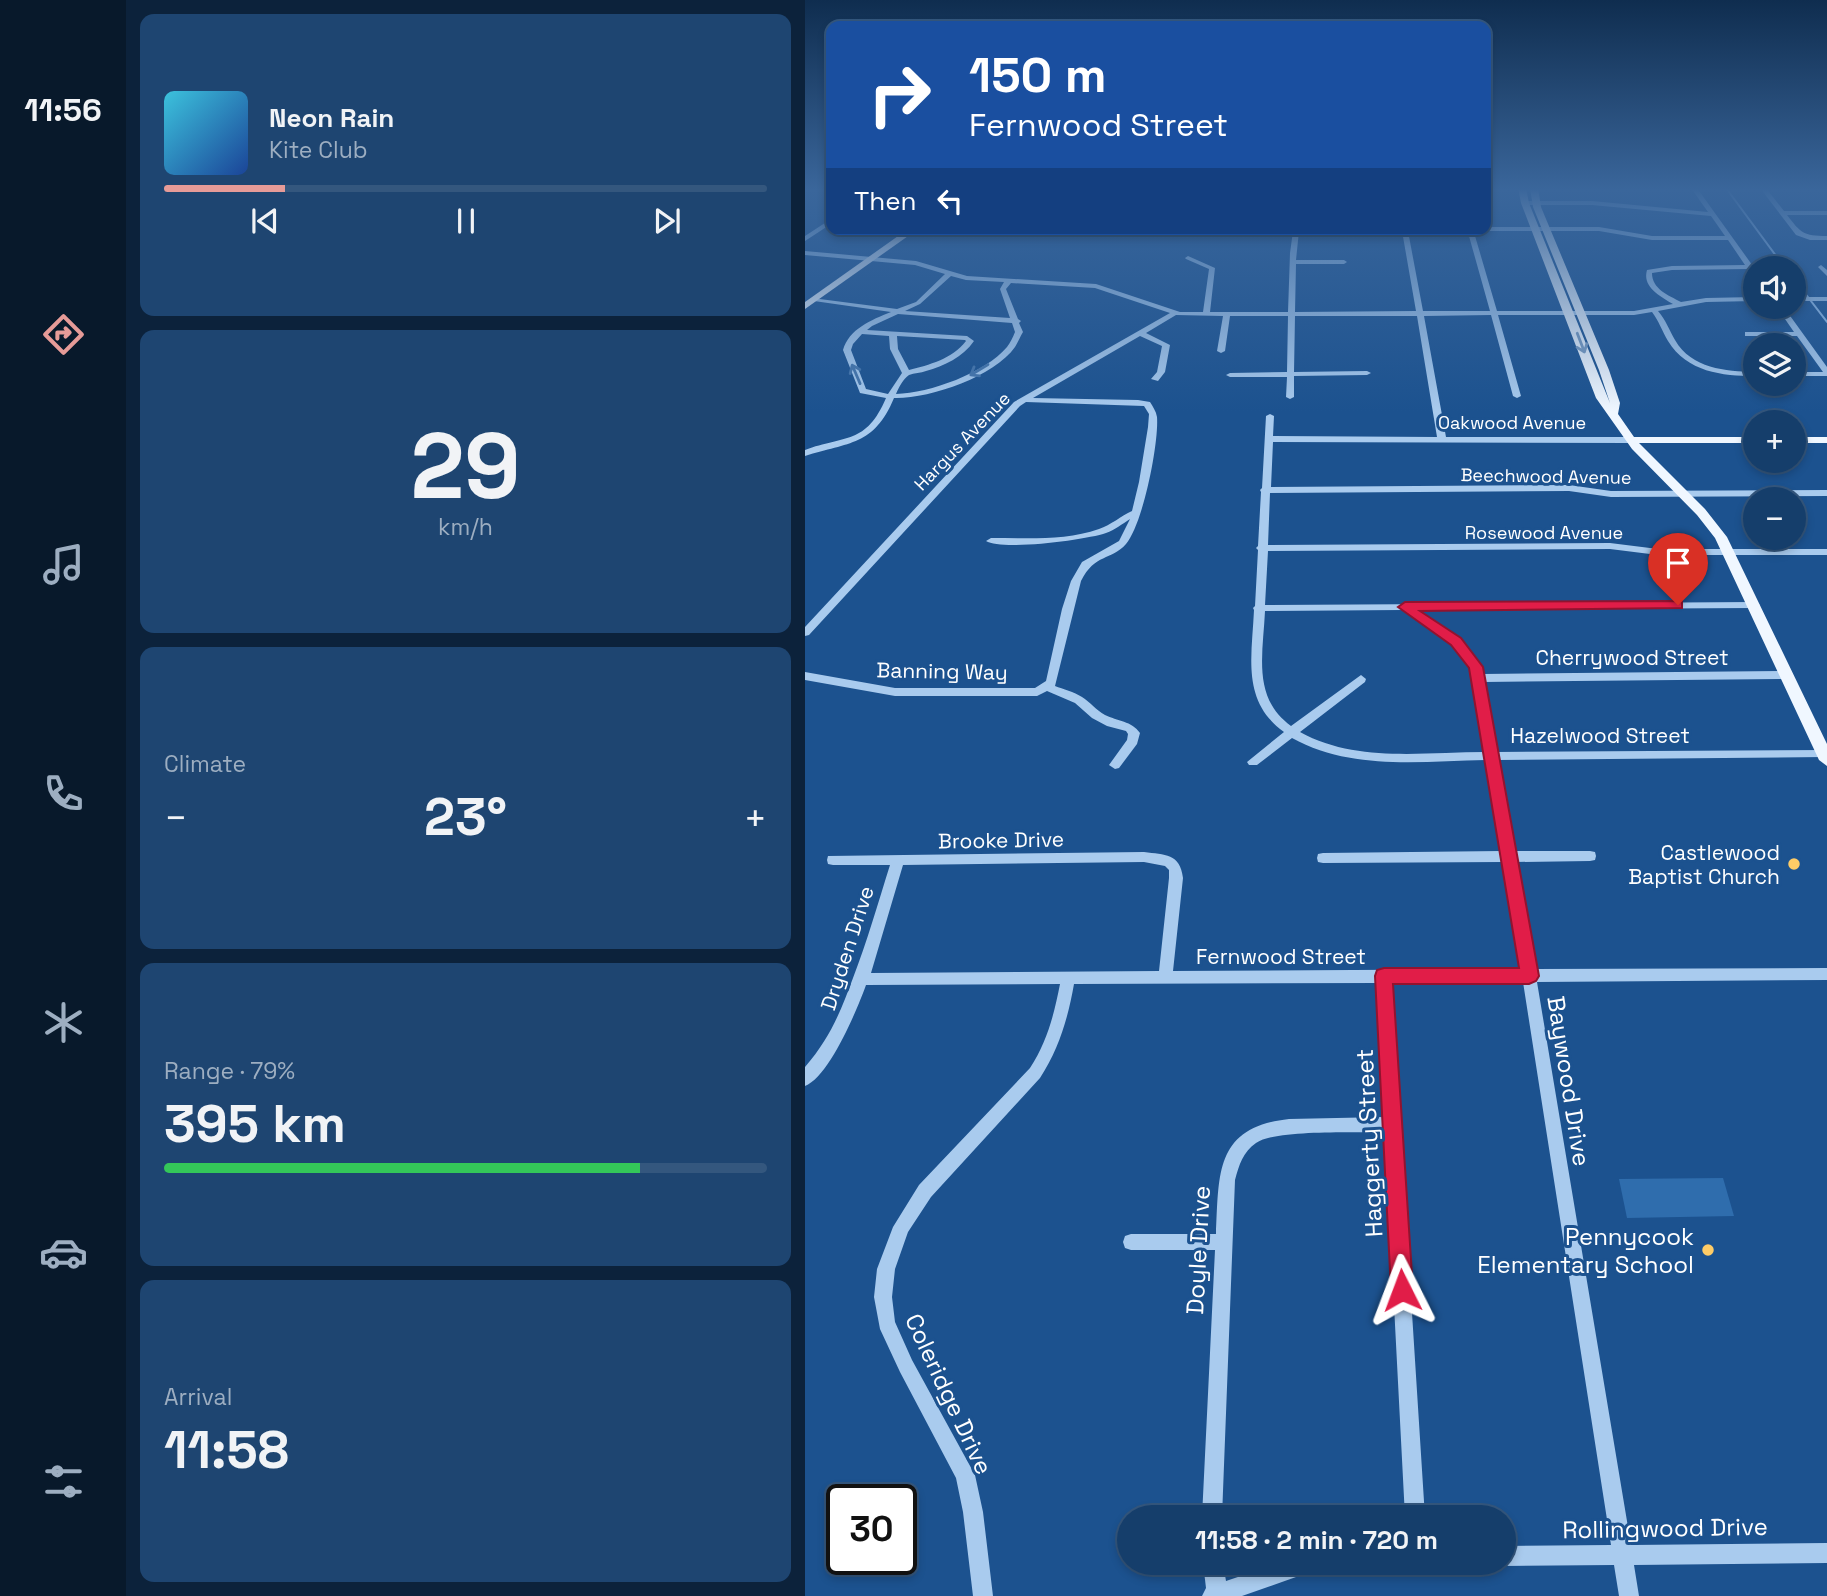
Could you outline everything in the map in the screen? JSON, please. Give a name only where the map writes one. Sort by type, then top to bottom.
[{"type":"main road","points":[[805,306],[867,262]]},
{"type":"main road","points":[[1549,262],[1601,398],[1630,440],[1712,525],[1730,552],[1825,756]]},
{"type":"main road","points":[[1561,262],[1615,403],[1614,415]]},
{"type":"main road","name":"Oakwood Avenue","points":[[1630,440],[1743,440]]},
{"type":"main road","points":[[1806,440],[1827,440]]},
{"type":"street","points":[[904,262],[916,263],[948,275],[1096,286],[1175,313],[1582,313],[1654,310],[1706,300],[1743,299]]},
{"type":"street","points":[[1199,262],[1212,268],[1206,314]]},
{"type":"street","points":[[1290,397],[1293,262]]},
{"type":"street","points":[[1411,262],[1442,440]]},
{"type":"street","points":[[1480,262],[1517,396]]},
{"type":"street","points":[[1824,267],[1827,274]]},
{"type":"street","points":[[1680,304],[1650,284],[1647,279],[1649,271],[1672,268],[1743,270]]},
{"type":"street","points":[[948,275],[918,303],[869,324],[849,343],[847,350],[863,391],[891,396],[926,392],[973,374],[1016,342],[1020,332],[1003,289],[1009,280]]},
{"type":"street","points":[[814,299],[897,312],[1017,321]]},
{"type":"street","points":[[1806,299],[1827,299]]},
{"type":"street","points":[[1654,310],[1680,354],[1691,362],[1721,372],[1743,373]]},
{"type":"street","name":"Hargus Avenue","points":[[805,633],[869,561],[1023,399],[1175,313]]},
{"type":"street","points":[[1221,351],[1227,314]]},
{"type":"street","points":[[805,453],[846,442],[870,430],[880,419],[906,373],[940,363],[966,347],[970,341],[967,338],[858,332]]},
{"type":"street","points":[[1140,333],[1166,345],[1161,372],[1155,379]]},
{"type":"street","points":[[893,334],[894,349],[906,373]]},
{"type":"street","points":[[1806,344],[1827,373]]},
{"type":"street","points":[[1230,375],[1367,373]]},
{"type":"street","points":[[1806,374],[1827,373]]},
{"type":"street","points":[[1023,399],[1147,404],[1153,414],[1132,529],[1121,544],[1082,569],[1075,585],[1053,679],[1042,690]]},
{"type":"street","name":"Hazelwood Street","points":[[1270,416],[1258,608],[1258,691],[1271,717],[1293,733],[1327,751],[1344,755],[1825,756]]},
{"type":"street","name":"Oakwood Avenue","points":[[1268,439],[1630,440]]},
{"type":"street","name":"Beechwood Avenue","points":[[1264,490],[1569,488],[1611,494],[1827,493]]},
{"type":"street","points":[[991,541],[1048,541],[1079,536],[1107,530],[1137,512]]},
{"type":"street","name":"Rosewood Avenue","points":[[1261,548],[1610,546],[1658,552],[1827,552]]},
{"type":"street","points":[[1258,608],[1755,605]]},
{"type":"street","name":"Baywood Drive","points":[[1405,607],[1456,641],[1476,667],[1629,1596]]},
{"type":"street","name":"Cherrywood Street","points":[[1478,678],[1787,675]]},
{"type":"street","name":"Banning Way","points":[[805,676],[895,692],[1042,690]]},
{"type":"street","points":[[1253,762],[1361,679]]},
{"type":"street","points":[[1042,690],[1070,695],[1111,723],[1131,728],[1134,733],[1133,741],[1115,765]]},
{"type":"street","points":[[1323,858],[1590,856]]},
{"type":"street","name":"Brooke Drive","points":[[833,860],[1144,857],[1169,861],[1175,869],[1176,878],[1165,977]]},
{"type":"street","name":"Dryden Drive","points":[[805,1079],[824,1058],[842,1029],[898,860]]},
{"type":"street","name":"Fernwood Street","points":[[860,979],[1827,974]]},
{"type":"street","name":"Haggerty Street","points":[[1384,976],[1414,1505]]},
{"type":"street","name":"Coleridge Drive","points":[[983,1596],[973,1511],[965,1475],[886,1323],[883,1297],[886,1269],[901,1227],[925,1191],[1035,1073],[1049,1052],[1060,1024],[1068,978]]},
{"type":"street","name":"Doyle Drive","points":[[1213,1505],[1224,1242],[1229,1165],[1235,1152],[1246,1139],[1272,1127],[1392,1124]]},
{"type":"street","points":[[1131,1242],[1224,1242]]},
{"type":"street","name":"Rollingwood Drive","points":[[1516,1556],[1827,1553]]},
{"type":"street","points":[[1214,1575],[1215,1595],[1273,1575]]},
{"type":"shaded area","points":[[1723,1178],[1734,1216],[1627,1218],[1619,1179]]},
{"type":"waterway","points":[[1806,295],[1827,322]]},
{"type":"place","name":"Castlewood Baptist Church","points":[[1794,864]]},
{"type":"place","name":"Pennycook Elementary School","points":[[1708,1250]]},
{"type":"route","points":[[1402,1290],[1384,976],[1529,976],[1476,667],[1456,641],[1405,607],[1678,605]]}]
